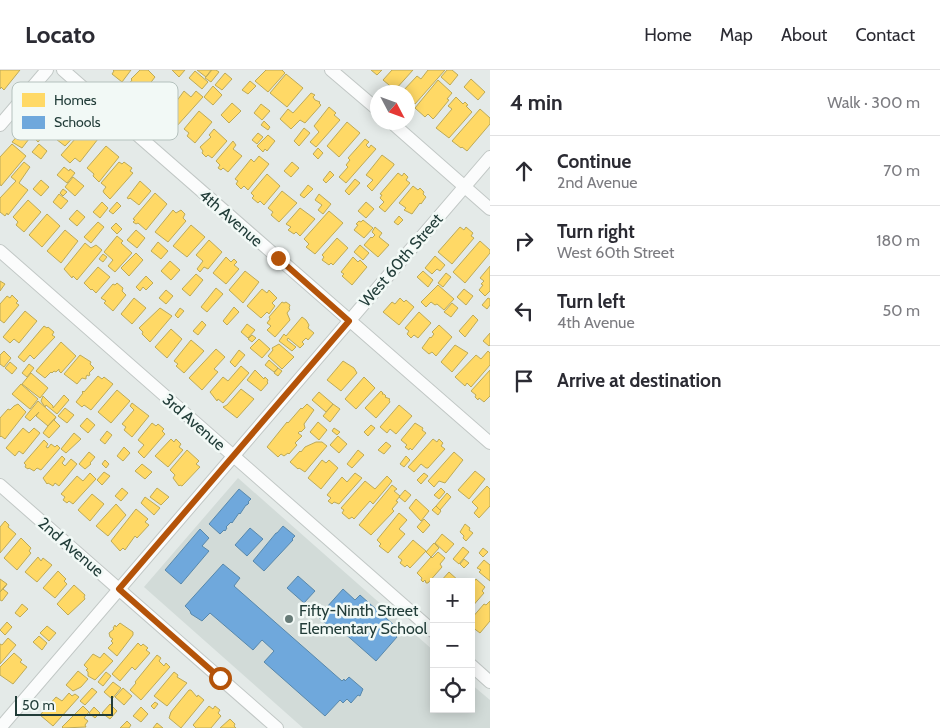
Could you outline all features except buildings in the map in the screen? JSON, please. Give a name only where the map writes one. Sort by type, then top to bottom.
[{"type":"street","points":[[37,82],[47,70]]},
{"type":"street","name":"4th Avenue","points":[[63,70],[77,82]]},
{"type":"street","points":[[331,70],[370,103]]},
{"type":"street","points":[[0,125],[12,111]]},
{"type":"street","points":[[400,130],[490,209]]},
{"type":"street","name":"4th Avenue","points":[[143,140],[490,443]]},
{"type":"street","name":"West 60th Street","points":[[4,724],[490,157]]},
{"type":"street","name":"3rd Avenue","points":[[0,251],[430,628]]},
{"type":"street","name":"2nd Avenue","points":[[0,485],[277,728]]},
{"type":"street","points":[[474,668],[490,682]]},
{"type":"shaded area","name":"Fifty-Ninth Street Elementary School","points":[[238,478],[430,647],[430,713],[475,713],[475,687],[490,700],[490,728],[303,728],[144,587]]},
{"type":"place","name":"Fifty-Ninth Street Elementary School","points":[[289,619]]},
{"type":"route","points":[[220,678],[119,589],[349,321],[278,258]]}]
